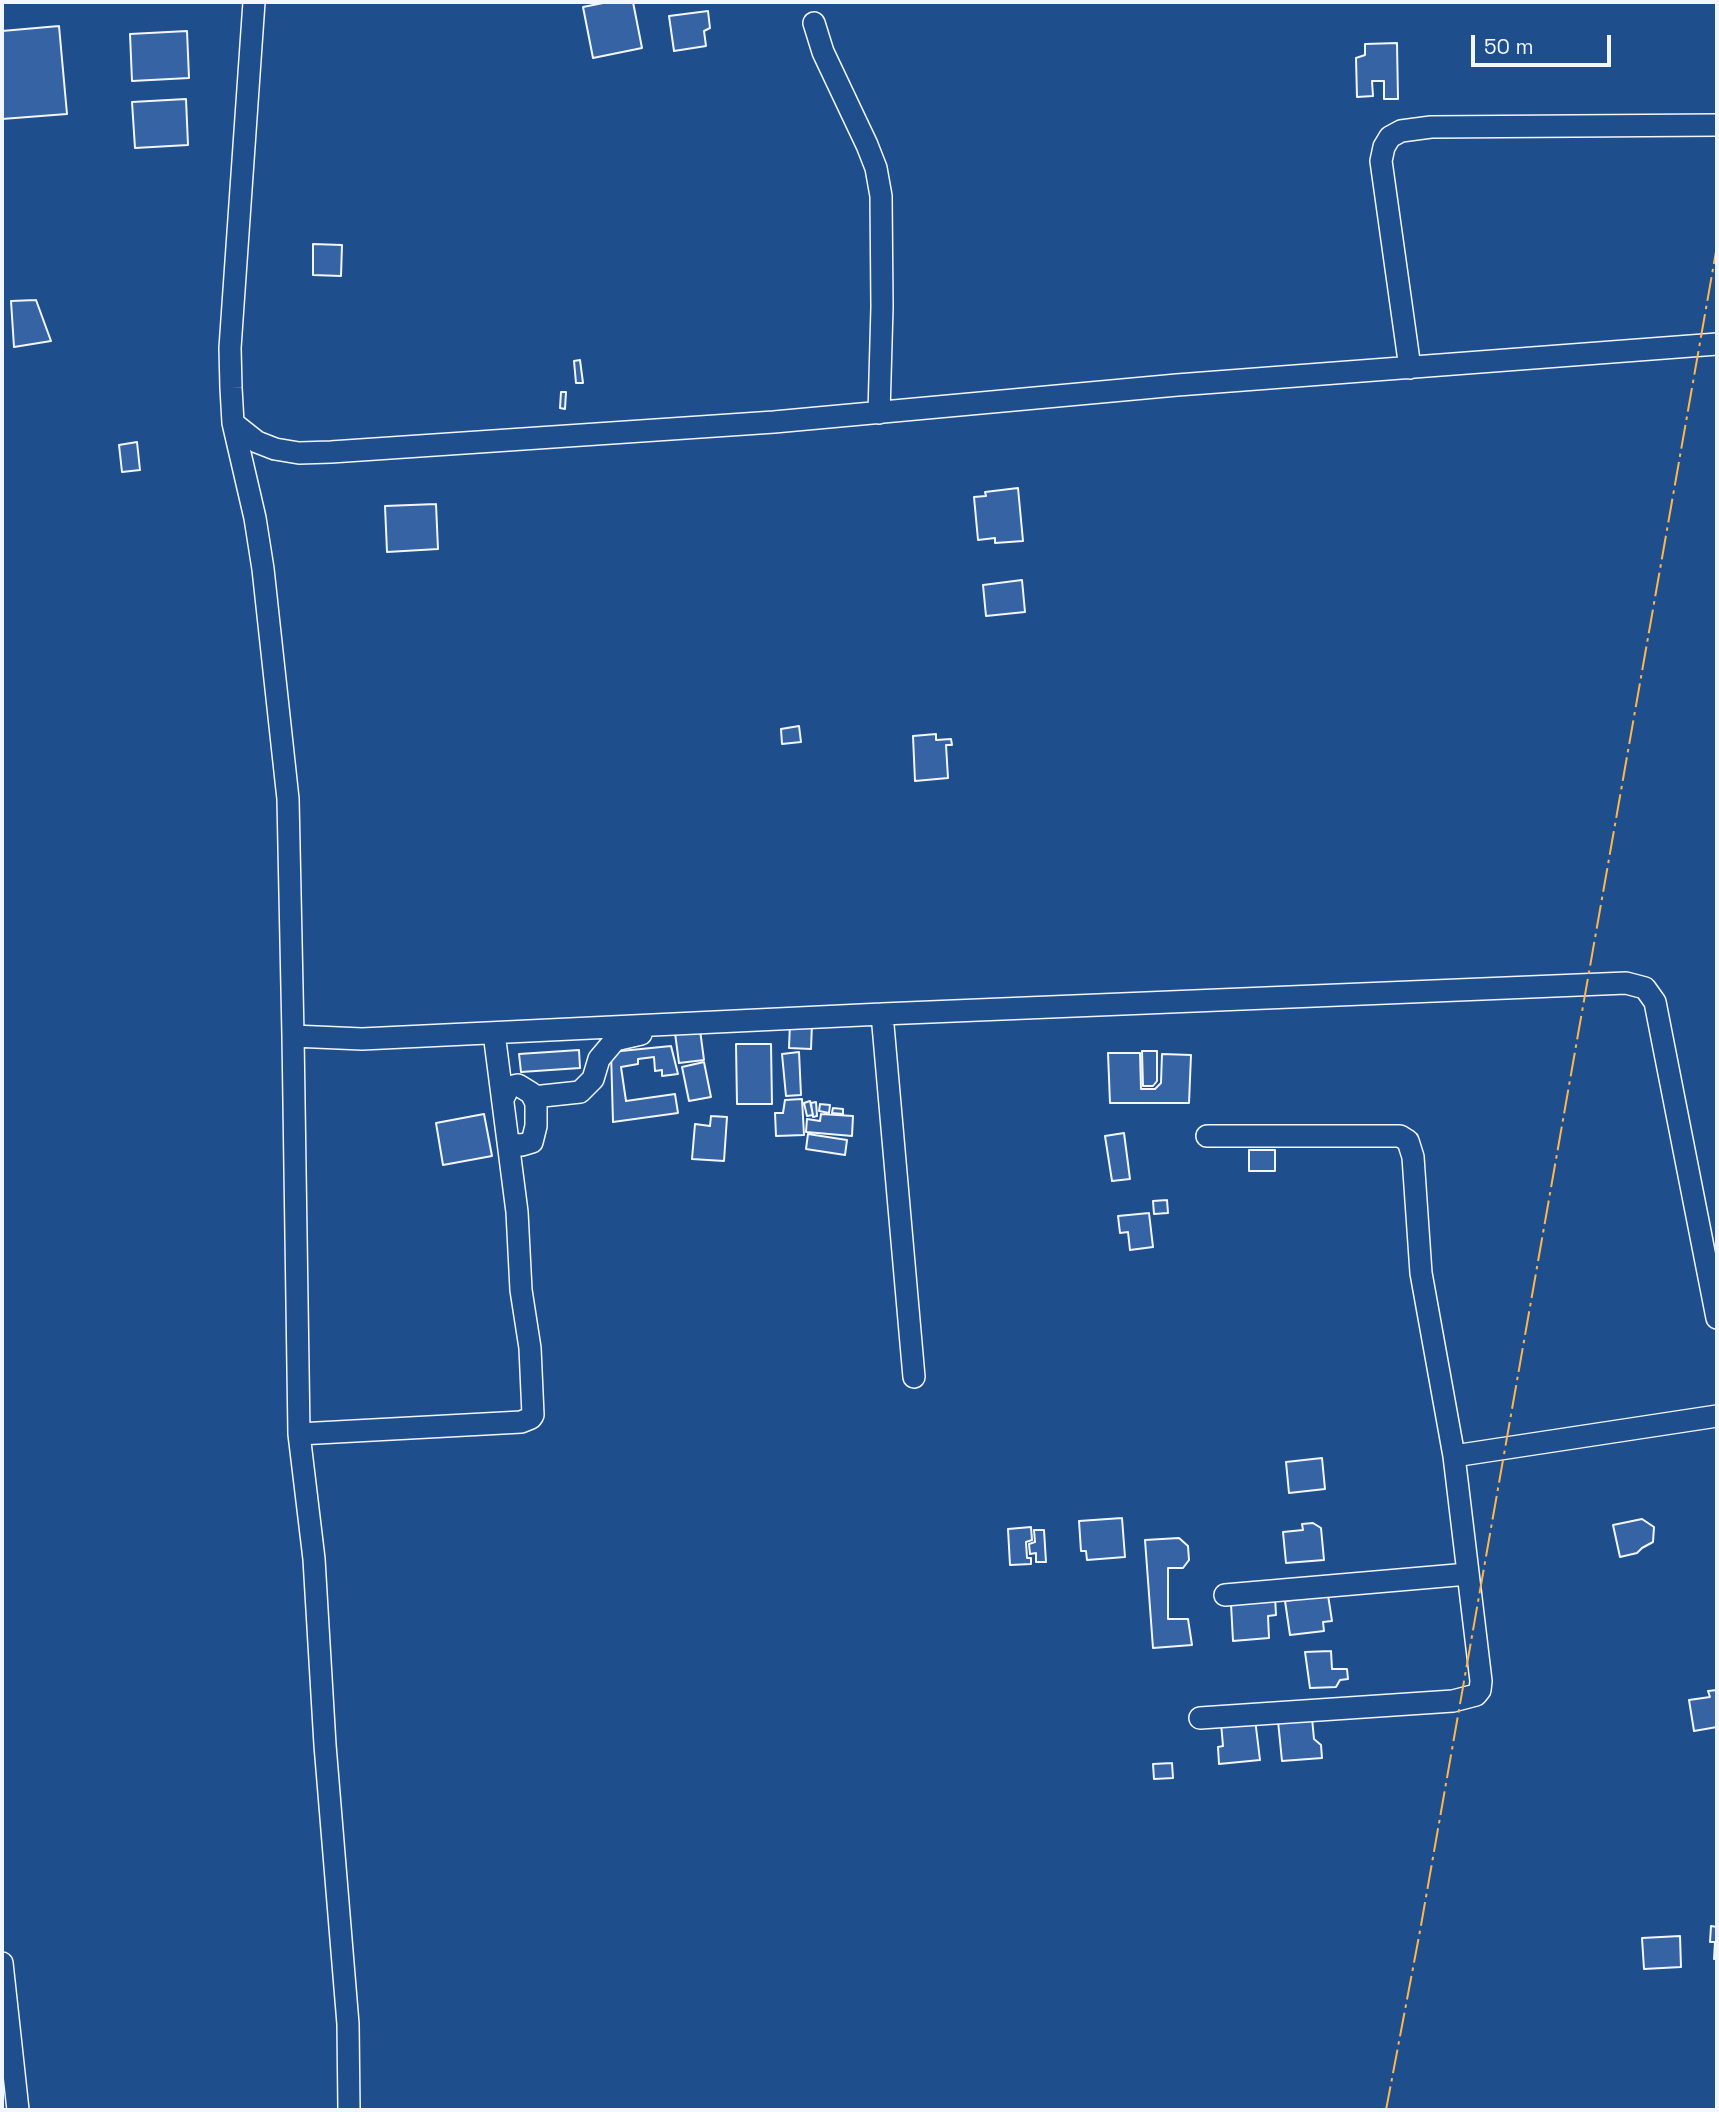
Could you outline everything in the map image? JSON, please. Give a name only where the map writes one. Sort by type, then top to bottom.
[{"type":"street","points":[[254,2],[230,348],[233,423],[255,518],[263,569],[288,799],[299,1434],[314,1559],[348,2024],[349,2110]]},
{"type":"street","points":[[814,23],[823,52],[876,168],[881,196],[879,413]]},
{"type":"street","points":[[1410,368],[1381,161],[1384,147],[1390,137],[1401,131],[1432,127],[1717,125]]},
{"type":"street","points":[[233,423],[257,442],[275,449],[299,453],[760,423],[1177,385],[1717,344]]},
{"type":"street","points":[[293,1036],[362,1040],[882,1014],[1626,983],[1645,988],[1655,1002],[1714,1281],[1717,1318]]},
{"type":"street","points":[[882,1014],[914,1377]]},
{"type":"street","points":[[533,1097],[580,1092],[593,1079],[600,1059],[615,1040],[640,1035],[663,1025]]},
{"type":"street","points":[[299,1434],[521,1422],[531,1418],[533,1405],[530,1348],[521,1290],[517,1212],[494,1033]]},
{"type":"street","points":[[503,1099],[509,1087],[518,1085],[531,1093],[536,1103],[536,1126],[532,1142],[522,1145],[509,1144]]},
{"type":"street","points":[[1200,1718],[1453,1701],[1476,1695],[1481,1681],[1454,1456],[1421,1273],[1413,1157],[1408,1141],[1400,1136],[1207,1136]]},
{"type":"street","points":[[1454,1456],[1717,1416]]},
{"type":"street","points":[[1225,1595],[1468,1574]]},
{"type":"street","points":[[2,1963],[18,2110]]},
{"type":"building","points":[[608,2],[633,2],[642,48],[593,58],[583,7]]},
{"type":"building","points":[[708,11],[710,28],[704,31],[706,46],[674,51],[669,16]]},
{"type":"building","points":[[59,26],[67,114],[2,119],[2,31]]},
{"type":"building","points":[[187,31],[189,78],[132,81],[130,34]]},
{"type":"building","points":[[1397,43],[1398,99],[1384,99],[1384,81],[1372,81],[1373,96],[1357,97],[1356,58],[1365,55],[1365,44]]},
{"type":"building","points":[[186,99],[188,145],[135,148],[132,102]]},
{"type":"building","points":[[313,244],[342,245],[341,276],[313,275]]},
{"type":"building","points":[[36,300],[51,341],[14,347],[11,301]]},
{"type":"building","points":[[580,360],[583,383],[576,383],[574,361]]},
{"type":"building","points":[[561,392],[566,392],[565,409],[560,408]]},
{"type":"building","points":[[137,442],[140,470],[122,472],[119,445]]},
{"type":"building","points":[[1018,488],[1023,541],[995,543],[995,538],[978,540],[974,497],[986,496],[985,492]]},
{"type":"building","points":[[436,504],[438,549],[387,552],[385,506]]},
{"type":"building","points":[[1022,580],[1025,612],[986,616],[983,585]]},
{"type":"building","points":[[799,726],[801,742],[782,744],[781,729]]},
{"type":"building","points":[[936,734],[936,740],[951,739],[952,745],[946,745],[948,778],[915,781],[913,736]]},
{"type":"building","points":[[790,1023],[812,1024],[811,1049],[789,1048]]},
{"type":"building","points":[[700,1030],[704,1060],[679,1063],[675,1033]]},
{"type":"building","points":[[736,1044],[771,1044],[772,1104],[737,1104]]},
{"type":"building","points":[[671,1046],[678,1074],[662,1076],[662,1070],[655,1071],[654,1057],[638,1059],[638,1064],[621,1067],[626,1101],[675,1094],[678,1113],[613,1122],[611,1052]]},
{"type":"building","points":[[579,1050],[580,1068],[521,1072],[519,1054]]},
{"type":"building","points":[[1142,1051],[1157,1051],[1157,1081],[1153,1086],[1143,1086]]},
{"type":"building","points":[[799,1052],[801,1095],[786,1096],[782,1054]]},
{"type":"building","points":[[1108,1053],[1140,1053],[1141,1089],[1155,1089],[1161,1083],[1162,1054],[1191,1055],[1189,1103],[1110,1103]]},
{"type":"building","points":[[704,1062],[711,1097],[689,1101],[682,1067]]},
{"type":"building","points":[[802,1099],[804,1135],[776,1136],[775,1113],[783,1113],[785,1100]]},
{"type":"building","points":[[810,1101],[813,1115],[807,1116],[804,1103]]},
{"type":"building","points":[[816,1102],[817,1116],[813,1117],[811,1103]]},
{"type":"building","points":[[820,1104],[830,1105],[829,1113],[819,1111]]},
{"type":"building","points":[[833,1108],[843,1109],[843,1114],[832,1113]]},
{"type":"building","points":[[484,1114],[492,1156],[443,1165],[436,1123]]},
{"type":"building","points":[[821,1114],[853,1116],[852,1136],[806,1132],[807,1119],[820,1121]]},
{"type":"building","points":[[711,1116],[727,1117],[724,1161],[692,1159],[695,1124],[710,1126]]},
{"type":"building","points":[[1124,1133],[1130,1179],[1112,1181],[1105,1136]]},
{"type":"building","points":[[808,1134],[847,1140],[845,1155],[806,1149]]},
{"type":"building","points":[[1249,1150],[1275,1150],[1275,1171],[1249,1171]]},
{"type":"building","points":[[1167,1200],[1168,1213],[1154,1214],[1153,1201]]},
{"type":"building","points":[[1149,1213],[1153,1247],[1130,1250],[1128,1232],[1120,1233],[1118,1216]]},
{"type":"building","points":[[1322,1458],[1325,1489],[1289,1493],[1286,1462]]},
{"type":"building","points":[[1122,1518],[1125,1557],[1087,1560],[1086,1551],[1081,1551],[1079,1521]]},
{"type":"building","points":[[1642,1519],[1654,1527],[1653,1542],[1637,1553],[1620,1557],[1613,1525]]},
{"type":"building","points":[[1313,1523],[1321,1528],[1324,1560],[1286,1563],[1283,1532],[1303,1530],[1302,1524]]},
{"type":"building","points":[[1031,1527],[1032,1540],[1026,1542],[1027,1558],[1031,1558],[1031,1564],[1010,1565],[1008,1529]]},
{"type":"building","points":[[1034,1530],[1044,1530],[1046,1562],[1036,1562],[1036,1553],[1030,1554],[1029,1544],[1035,1542]]},
{"type":"building","points":[[1179,1538],[1188,1546],[1189,1560],[1183,1568],[1168,1568],[1168,1619],[1188,1619],[1192,1645],[1153,1648],[1145,1540]]},
{"type":"building","points":[[1328,1595],[1332,1621],[1323,1622],[1324,1631],[1290,1635],[1285,1601]]},
{"type":"building","points":[[1275,1596],[1276,1615],[1268,1616],[1269,1638],[1233,1641],[1231,1604]]},
{"type":"building","points":[[1331,1651],[1332,1669],[1347,1669],[1348,1679],[1340,1680],[1336,1687],[1310,1688],[1305,1652]]},
{"type":"building","points":[[1717,1690],[1717,1727],[1694,1731],[1689,1700],[1710,1697],[1708,1691]]},
{"type":"building","points":[[1312,1718],[1314,1739],[1321,1745],[1322,1758],[1282,1761],[1278,1721]]},
{"type":"building","points":[[1255,1719],[1260,1760],[1219,1764],[1218,1747],[1223,1746],[1221,1723]]},
{"type":"building","points":[[1172,1763],[1173,1778],[1154,1779],[1153,1764]]},
{"type":"building","points":[[1711,1926],[1717,1927],[1717,1959],[1714,1959],[1715,1942],[1710,1942]]},
{"type":"building","points":[[1680,1936],[1681,1967],[1644,1969],[1642,1938]]},
{"type":"power","points":[[1386,2110],[1420,1931],[1717,246]]}]
